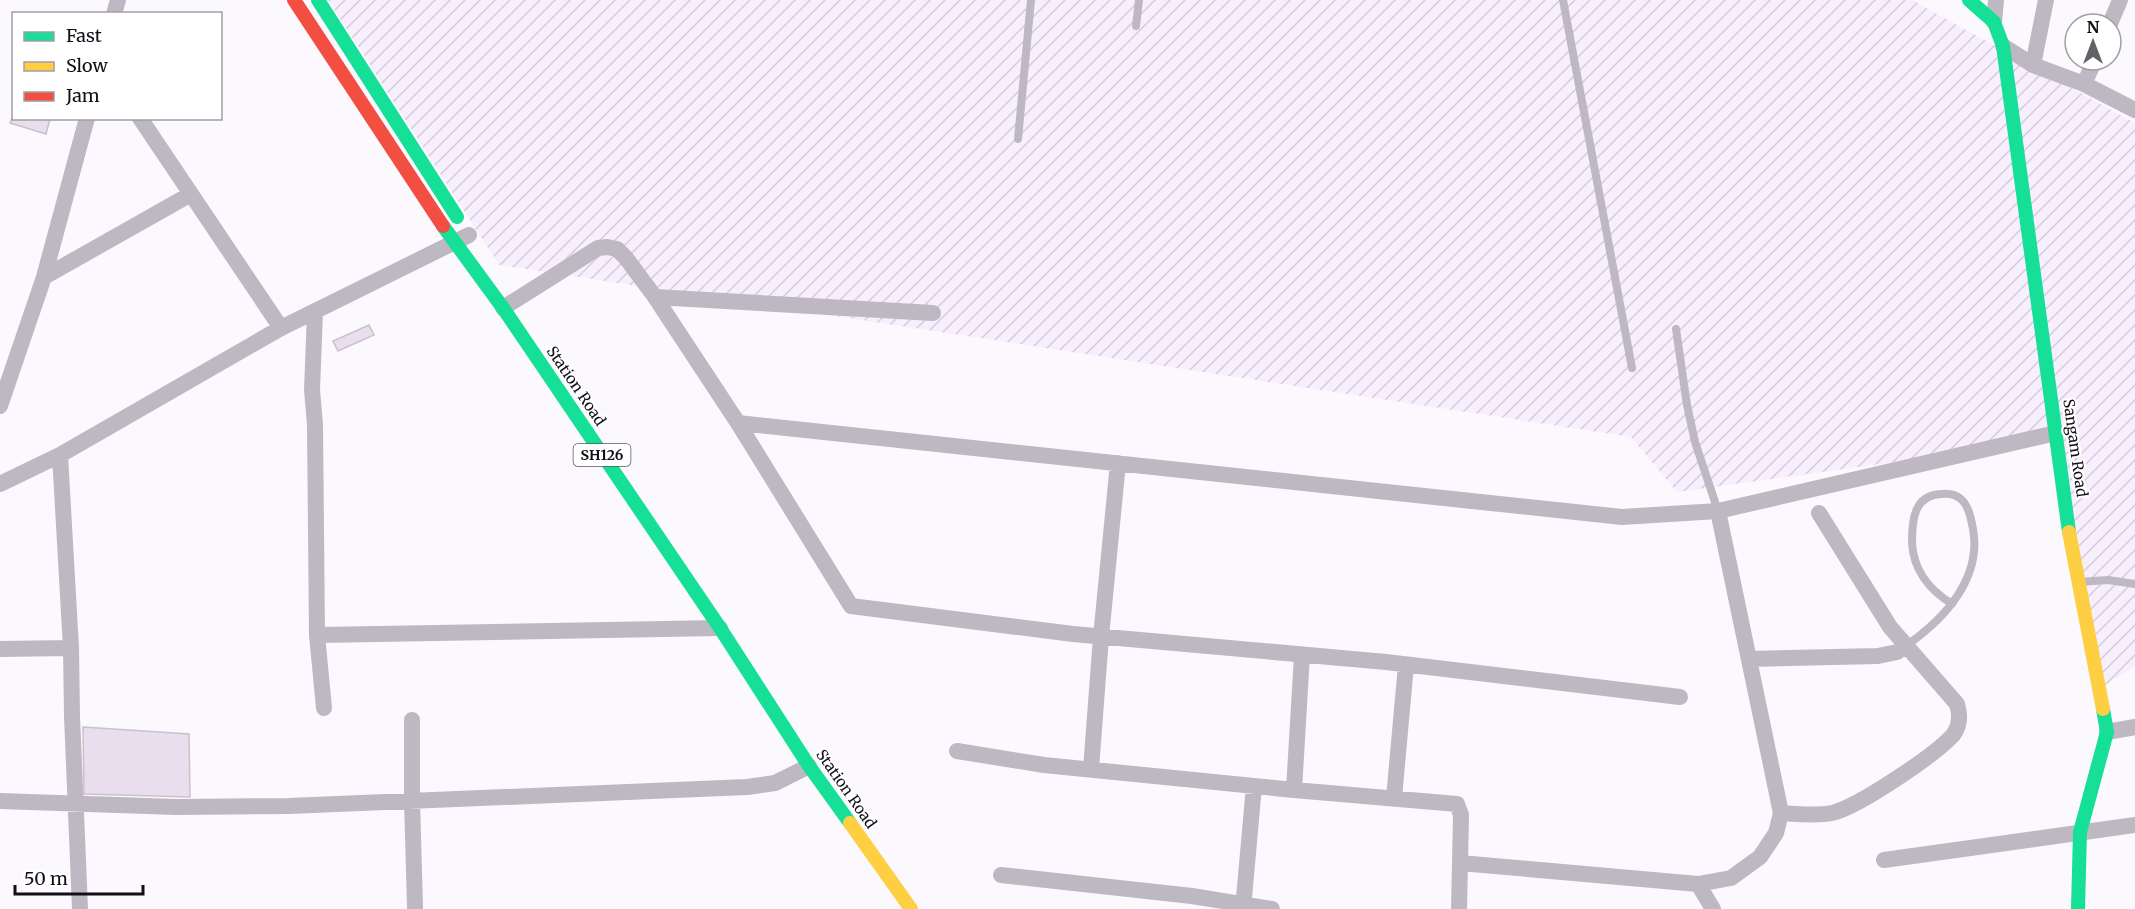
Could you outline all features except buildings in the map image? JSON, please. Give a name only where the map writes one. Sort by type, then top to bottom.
[{"type":"main road","name":"Station Road","points":[[294,0],[363,107],[467,241]]},
{"type":"main road","name":"Sangam Road","points":[[1969,0],[1994,22],[2003,46],[2069,532],[2107,732],[2080,832],[2078,909]]},
{"type":"main road","name":"Station Road","points":[[323,2],[507,304],[809,766],[916,900]]},
{"type":"main road","name":"Station Road","points":[[488,263],[507,304],[597,423]]},
{"type":"street","points":[[1994,22],[1996,0]]},
{"type":"street","points":[[2032,65],[2046,0]]},
{"type":"street","points":[[2003,46],[2032,65],[2084,84],[2135,110]]},
{"type":"street","points":[[2084,84],[2090,72]]},
{"type":"street","points":[[0,406],[44,277],[86,120]]},
{"type":"street","points":[[142,120],[281,328]]},
{"type":"street","points":[[44,277],[191,194]]},
{"type":"street","points":[[0,484],[60,455],[281,328],[467,241]]},
{"type":"street","points":[[507,304],[598,248],[617,249],[655,297],[738,423],[851,606],[1101,637],[1406,665],[1680,697]]},
{"type":"street","points":[[655,297],[933,313]]},
{"type":"street","points":[[315,312],[312,390],[315,425],[317,635],[324,708]]},
{"type":"street","points":[[738,423],[1622,517],[1718,511],[2056,433]]},
{"type":"street","points":[[60,455],[71,648],[80,909]]},
{"type":"street","points":[[1091,769],[1118,463]]},
{"type":"street","points":[[1460,863],[1698,884],[1731,878],[1760,857],[1776,833],[1781,813],[1718,511]]},
{"type":"street","points":[[1781,813],[1830,813],[1850,807],[1914,766],[1953,734],[1960,714],[1957,704],[1890,627],[1819,513]]},
{"type":"street","points":[[317,635],[720,628]]},
{"type":"street","points":[[1749,659],[1878,656],[1897,652],[1907,645]]},
{"type":"street","points":[[0,649],[71,648]]},
{"type":"street","points":[[1294,790],[1302,655]]},
{"type":"street","points":[[1394,798],[1406,665]]},
{"type":"street","points":[[412,720],[415,907]]},
{"type":"street","points":[[2107,732],[2135,727]]},
{"type":"street","points":[[957,750],[1044,765],[1457,804],[1461,815],[1459,909]]},
{"type":"street","points":[[0,801],[176,807],[290,806],[747,787],[775,783],[809,766]]},
{"type":"street","points":[[1243,907],[1254,786]]},
{"type":"street","points":[[1884,860],[2135,825]]},
{"type":"street","points":[[1002,876],[1192,896],[1243,907],[1272,909]]},
{"type":"street","points":[[1698,884],[1713,909]]},
{"type":"lane","points":[[1018,139],[1031,0]]},
{"type":"lane","points":[[1136,26],[1139,0]]},
{"type":"lane","points":[[1563,0],[1632,368]]},
{"type":"lane","points":[[307,19],[323,2]]},
{"type":"lane","points":[[1676,329],[1695,442],[1718,511]]},
{"type":"lane","points":[[1907,645],[1940,618],[1952,604],[1969,576],[1974,557],[1974,532],[1964,502],[1956,495],[1934,494],[1924,499],[1918,506],[1912,521],[1912,545],[1917,566],[1926,582],[1939,596],[1952,604]]},
{"type":"lane","points":[[2079,582],[2108,580],[2135,584]]},
{"type":"shaded area","points":[[328,0],[1912,0],[2135,123],[2135,667],[2097,690],[2053,440],[1677,492],[1631,437],[499,265]]},
{"type":"traffic: fast","points":[[318,0],[457,217]]},
{"type":"traffic: fast","points":[[1969,0],[1994,22],[2003,46],[2069,532]]},
{"type":"traffic: fast","points":[[443,226],[503,308],[720,628],[809,766],[850,823]]},
{"type":"traffic: fast","points":[[2078,909],[2080,832],[2107,732],[2103,709]]},
{"type":"traffic: slow","points":[[2069,532],[2103,709]]},
{"type":"traffic: slow","points":[[850,823],[911,909]]},
{"type":"traffic: jam","points":[[294,0],[443,226]]}]
